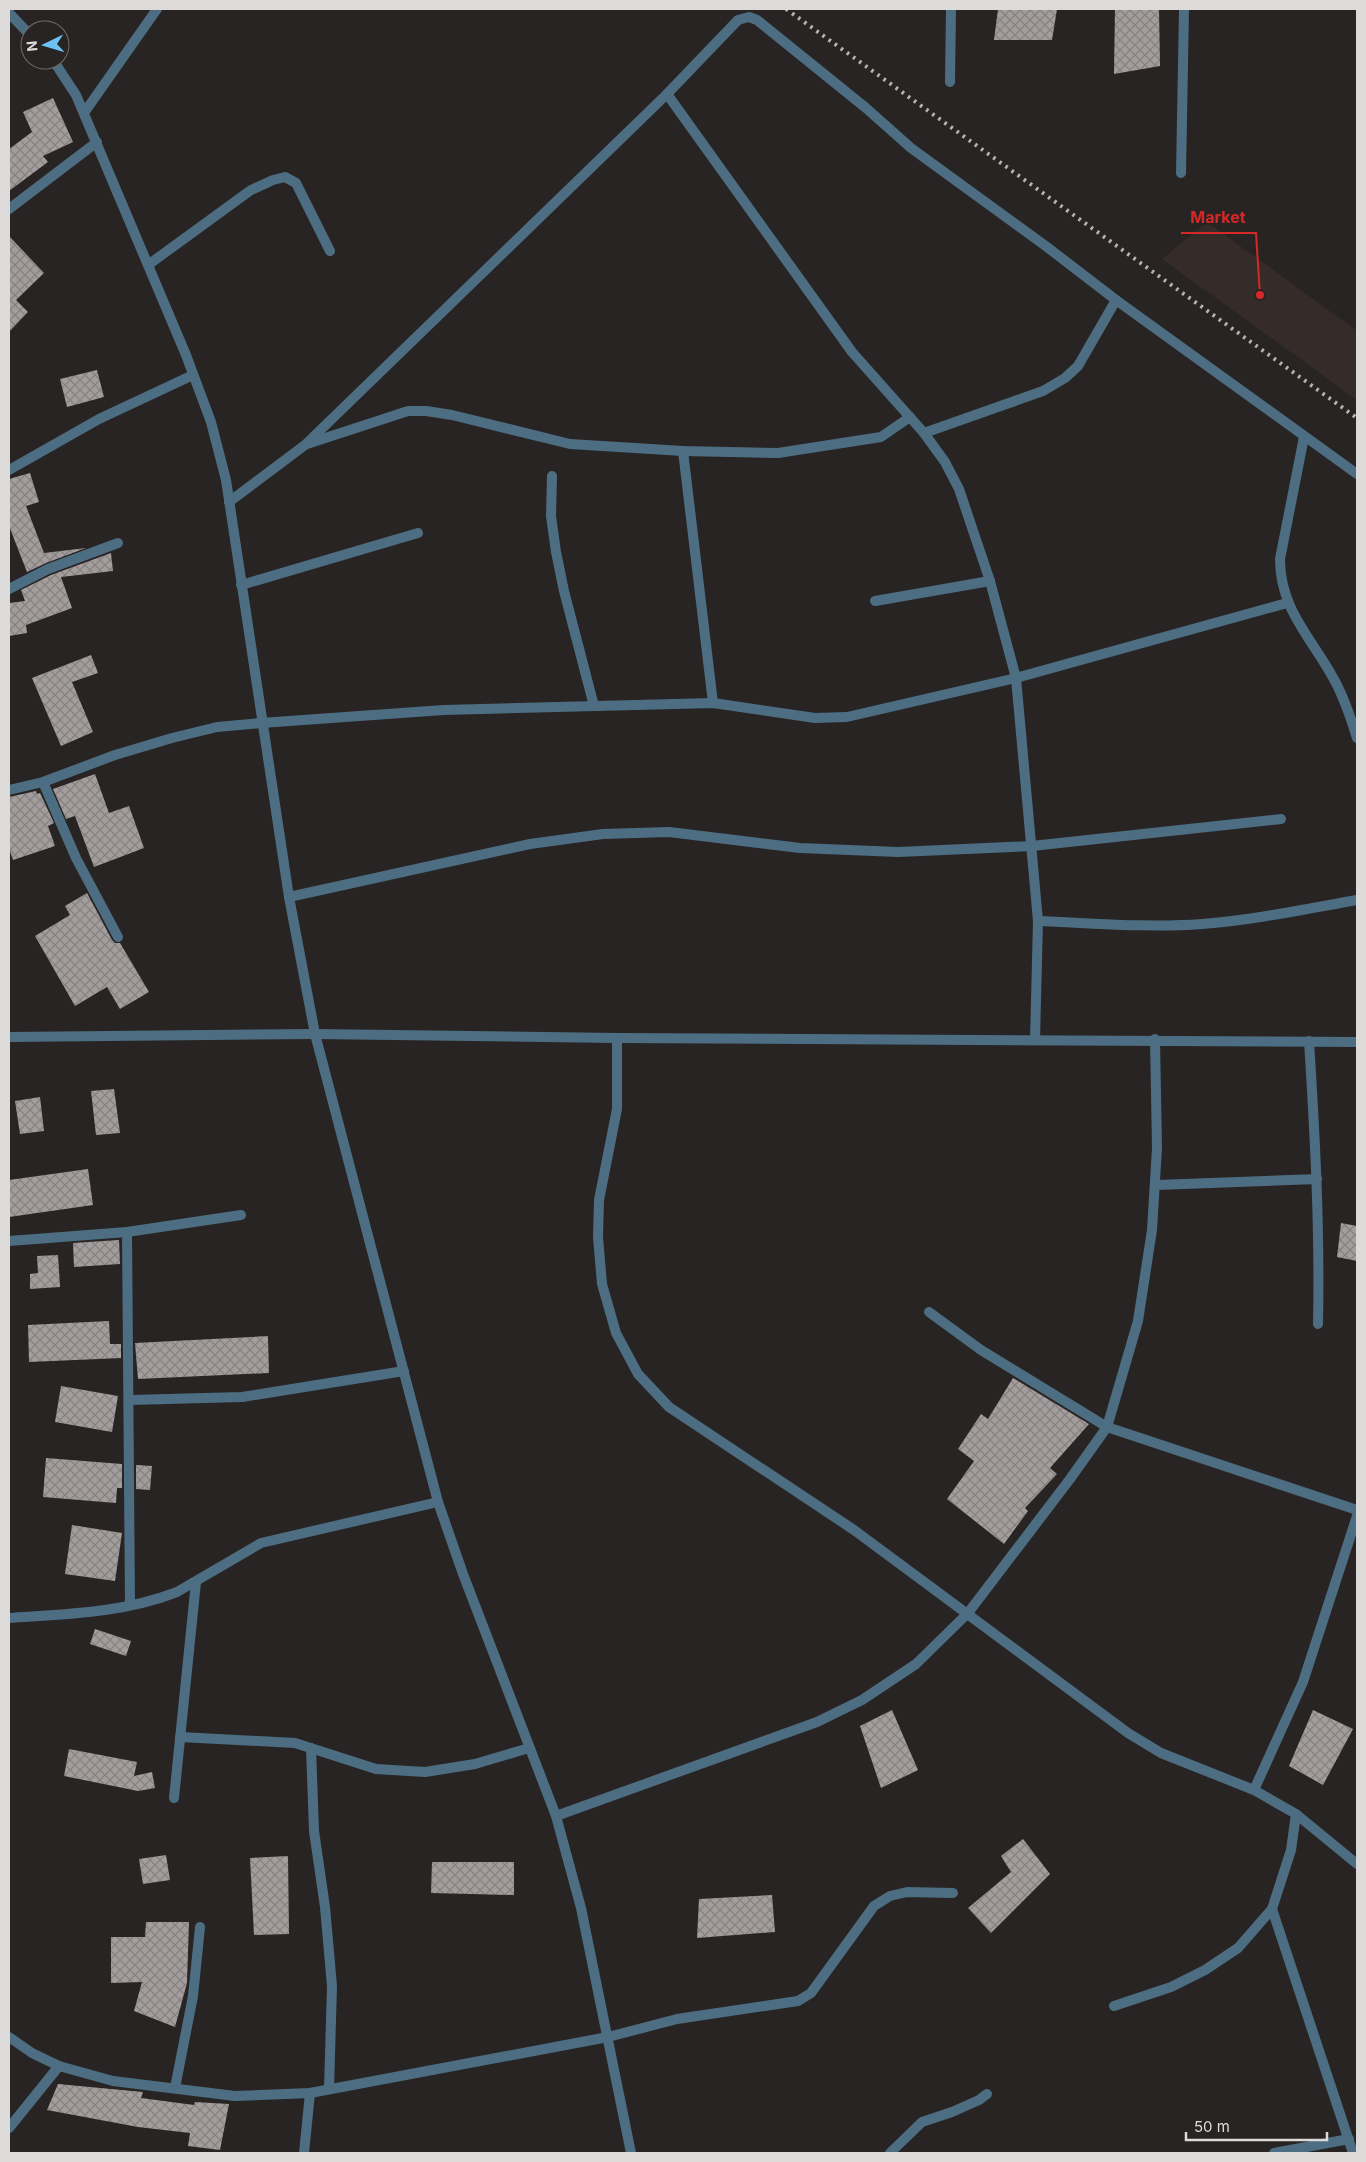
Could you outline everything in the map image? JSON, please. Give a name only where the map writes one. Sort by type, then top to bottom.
[{"type":"street","points":[[84,113],[157,9]]},
{"type":"street","points":[[950,9],[950,82]]},
{"type":"street","points":[[1181,173],[1184,9]]},
{"type":"street","points":[[9,13],[20,25]]},
{"type":"street","points":[[229,502],[305,445],[667,94],[738,20],[749,18],[756,20],[866,108],[911,148],[1047,246],[1116,300],[1357,474]]},
{"type":"street","points":[[60,70],[76,95],[148,264],[210,422],[226,480],[261,723],[289,897],[315,1034],[438,1502],[463,1574],[556,1816],[581,1908],[631,2153]]},
{"type":"street","points":[[667,94],[852,352],[924,433],[945,462],[959,489],[990,581],[1016,678],[1038,921],[1035,1040]]},
{"type":"street","points":[[9,209],[96,142]]},
{"type":"street","points":[[148,264],[252,190],[273,180],[285,177],[296,183],[330,251]]},
{"type":"street","points":[[924,433],[1043,391],[1065,378],[1078,366],[1116,300]]},
{"type":"street","points":[[9,470],[99,419],[193,375]]},
{"type":"street","points":[[305,445],[408,411],[426,411],[452,415],[570,444],[682,451],[778,453],[881,437],[910,417]]},
{"type":"street","points":[[1304,437],[1280,559],[1280,576],[1287,602],[1331,674],[1348,707],[1357,738]]},
{"type":"street","points":[[682,451],[713,703]]},
{"type":"street","points":[[552,476],[551,516],[556,552],[564,591],[594,706]]},
{"type":"street","points":[[241,585],[418,533]]},
{"type":"street","points":[[9,589],[48,569],[118,543]]},
{"type":"street","points":[[875,602],[990,581]]},
{"type":"street","points":[[9,790],[43,782],[115,755],[172,738],[218,727],[261,723],[444,710],[713,703],[814,718],[847,717],[1016,678],[1287,602]]},
{"type":"street","points":[[43,782],[76,858],[118,937]]},
{"type":"street","points":[[289,897],[530,844],[603,834],[669,832],[800,848],[874,852],[1032,846],[1281,819]]},
{"type":"street","points":[[1038,921],[1155,925],[1200,924],[1238,920],[1357,900]]},
{"type":"street","points":[[9,1037],[315,1034],[616,1038],[1156,1039],[1357,1042]]},
{"type":"street","points":[[616,1038],[617,1109],[599,1200],[598,1237],[602,1284],[616,1333],[638,1374],[669,1407],[854,1530],[1136,1738],[1160,1753],[1254,1790],[1296,1814],[1357,1864]]},
{"type":"street","points":[[556,1816],[817,1722],[862,1700],[916,1664],[968,1613],[1107,1427],[1138,1321],[1152,1230],[1158,1148],[1156,1039]]},
{"type":"street","points":[[1309,1041],[1317,1179],[1318,1324]]},
{"type":"street","points":[[1156,1186],[1317,1179]]},
{"type":"street","points":[[9,1241],[127,1232],[241,1215]]},
{"type":"street","points":[[127,1232],[130,1400],[128,1439],[130,1605]]},
{"type":"street","points":[[929,1312],[982,1350],[1107,1427],[1357,1510]]},
{"type":"street","points":[[130,1400],[242,1397],[404,1370]]},
{"type":"street","points":[[9,1618],[105,1612],[167,1596],[196,1582],[261,1543],[438,1502]]},
{"type":"street","points":[[1254,1790],[1303,1682],[1357,1516]]},
{"type":"street","points":[[174,1798],[196,1582]]},
{"type":"street","points":[[180,1737],[295,1743],[376,1769],[425,1772],[475,1764],[529,1748]]},
{"type":"street","points":[[312,1748],[314,1831],[325,1907],[332,1986],[329,2089]]},
{"type":"street","points":[[1114,2006],[1171,1986],[1205,1970],[1238,1948],[1272,1909],[1291,1850],[1296,1814]]},
{"type":"street","points":[[9,2037],[59,2066],[113,2081],[235,2096],[310,2093],[608,2037],[677,2019],[798,2001],[811,1993],[874,1906],[890,1896],[907,1892],[953,1893]]},
{"type":"street","points":[[1272,1909],[1349,2139],[1352,2153]]},
{"type":"street","points":[[175,2088],[193,1996],[200,1927]]},
{"type":"street","points":[[9,2128],[59,2066]]},
{"type":"street","points":[[304,2153],[310,2093]]},
{"type":"street","points":[[890,2153],[922,2122],[952,2112],[979,2100],[987,2094]]},
{"type":"street","points":[[1274,2153],[1349,2139]]},
{"type":"shaded area","points":[[1207,222],[1357,331],[1357,400],[1162,259]]},
{"type":"building","points":[[998,9],[1057,9],[1052,40],[994,40]]},
{"type":"building","points":[[1115,9],[1159,9],[1160,66],[1114,74]]},
{"type":"building","points":[[53,98],[73,142],[43,156],[48,162],[9,191],[9,149],[32,132],[23,112]]},
{"type":"building","points":[[9,236],[44,273],[16,300],[28,312],[9,332]]},
{"type":"building","points":[[97,370],[104,397],[67,407],[60,379]]},
{"type":"building","points":[[30,473],[39,502],[26,506],[44,553],[86,548],[27,572],[9,526],[9,479]]},
{"type":"building","points":[[111,553],[113,571],[61,577],[72,608],[26,625],[27,633],[9,636],[9,603],[25,601],[21,590],[51,575]]},
{"type":"building","points":[[91,655],[98,673],[72,682],[93,732],[61,746],[32,678]]},
{"type":"building","points":[[95,774],[109,813],[129,806],[144,848],[94,867],[75,816],[66,819],[53,789]]},
{"type":"building","points":[[36,791],[37,794],[40,793],[54,823],[48,826],[55,846],[13,860],[9,848],[9,797]]},
{"type":"building","points":[[87,893],[112,940],[115,943],[120,943],[149,992],[120,1009],[107,987],[75,1006],[35,936],[70,915],[65,906]]},
{"type":"building","points":[[114,1089],[120,1133],[96,1135],[91,1091]]},
{"type":"building","points":[[40,1097],[44,1131],[20,1134],[15,1101]]},
{"type":"building","points":[[88,1169],[93,1205],[9,1217],[9,1180]]},
{"type":"building","points":[[1341,1223],[1357,1226],[1357,1261],[1337,1257]]},
{"type":"building","points":[[119,1240],[120,1264],[74,1267],[73,1243]]},
{"type":"building","points":[[58,1255],[60,1287],[30,1289],[30,1274],[38,1273],[37,1256]]},
{"type":"building","points":[[109,1321],[110,1344],[121,1344],[121,1358],[29,1362],[28,1325]]},
{"type":"building","points":[[268,1336],[269,1373],[138,1379],[135,1343]]},
{"type":"building","points":[[1013,1378],[1089,1424],[1050,1468],[1057,1474],[1025,1508],[1028,1511],[1004,1544],[947,1499],[974,1461],[958,1449],[981,1414],[988,1419]]},
{"type":"building","points":[[61,1386],[118,1396],[112,1432],[55,1422]]},
{"type":"building","points":[[46,1458],[122,1464],[122,1488],[117,1488],[116,1503],[43,1497]]},
{"type":"building","points":[[136,1465],[152,1466],[150,1490],[136,1489]]},
{"type":"building","points":[[72,1525],[122,1533],[115,1581],[65,1574]]},
{"type":"building","points":[[95,1629],[131,1641],[126,1656],[90,1644]]},
{"type":"building","points":[[892,1710],[918,1770],[881,1788],[860,1726]]},
{"type":"building","points":[[1313,1710],[1353,1729],[1323,1785],[1289,1766]]},
{"type":"building","points":[[69,1749],[137,1762],[134,1776],[152,1772],[155,1788],[138,1791],[64,1776]]},
{"type":"building","points":[[1023,1839],[1050,1874],[991,1933],[968,1908],[1011,1872],[1001,1856]]},
{"type":"building","points":[[166,1855],[170,1880],[143,1884],[139,1859]]},
{"type":"building","points":[[288,1856],[289,1934],[254,1935],[250,1858]]},
{"type":"building","points":[[432,1862],[514,1862],[514,1895],[431,1893]]},
{"type":"building","points":[[772,1895],[775,1932],[697,1938],[699,1899]]},
{"type":"building","points":[[146,1922],[189,1922],[187,1983],[175,2027],[134,2011],[142,1982],[111,1983],[111,1937],[145,1937]]},
{"type":"building","points":[[58,2084],[143,2092],[141,2098],[194,2105],[195,2102],[229,2104],[220,2150],[188,2146],[190,2133],[138,2127],[47,2110]]},
{"type":"railway","points":[[786,9],[1357,418]]},
{"type":"place","name":"Market","points":[[1260,295]]}]
